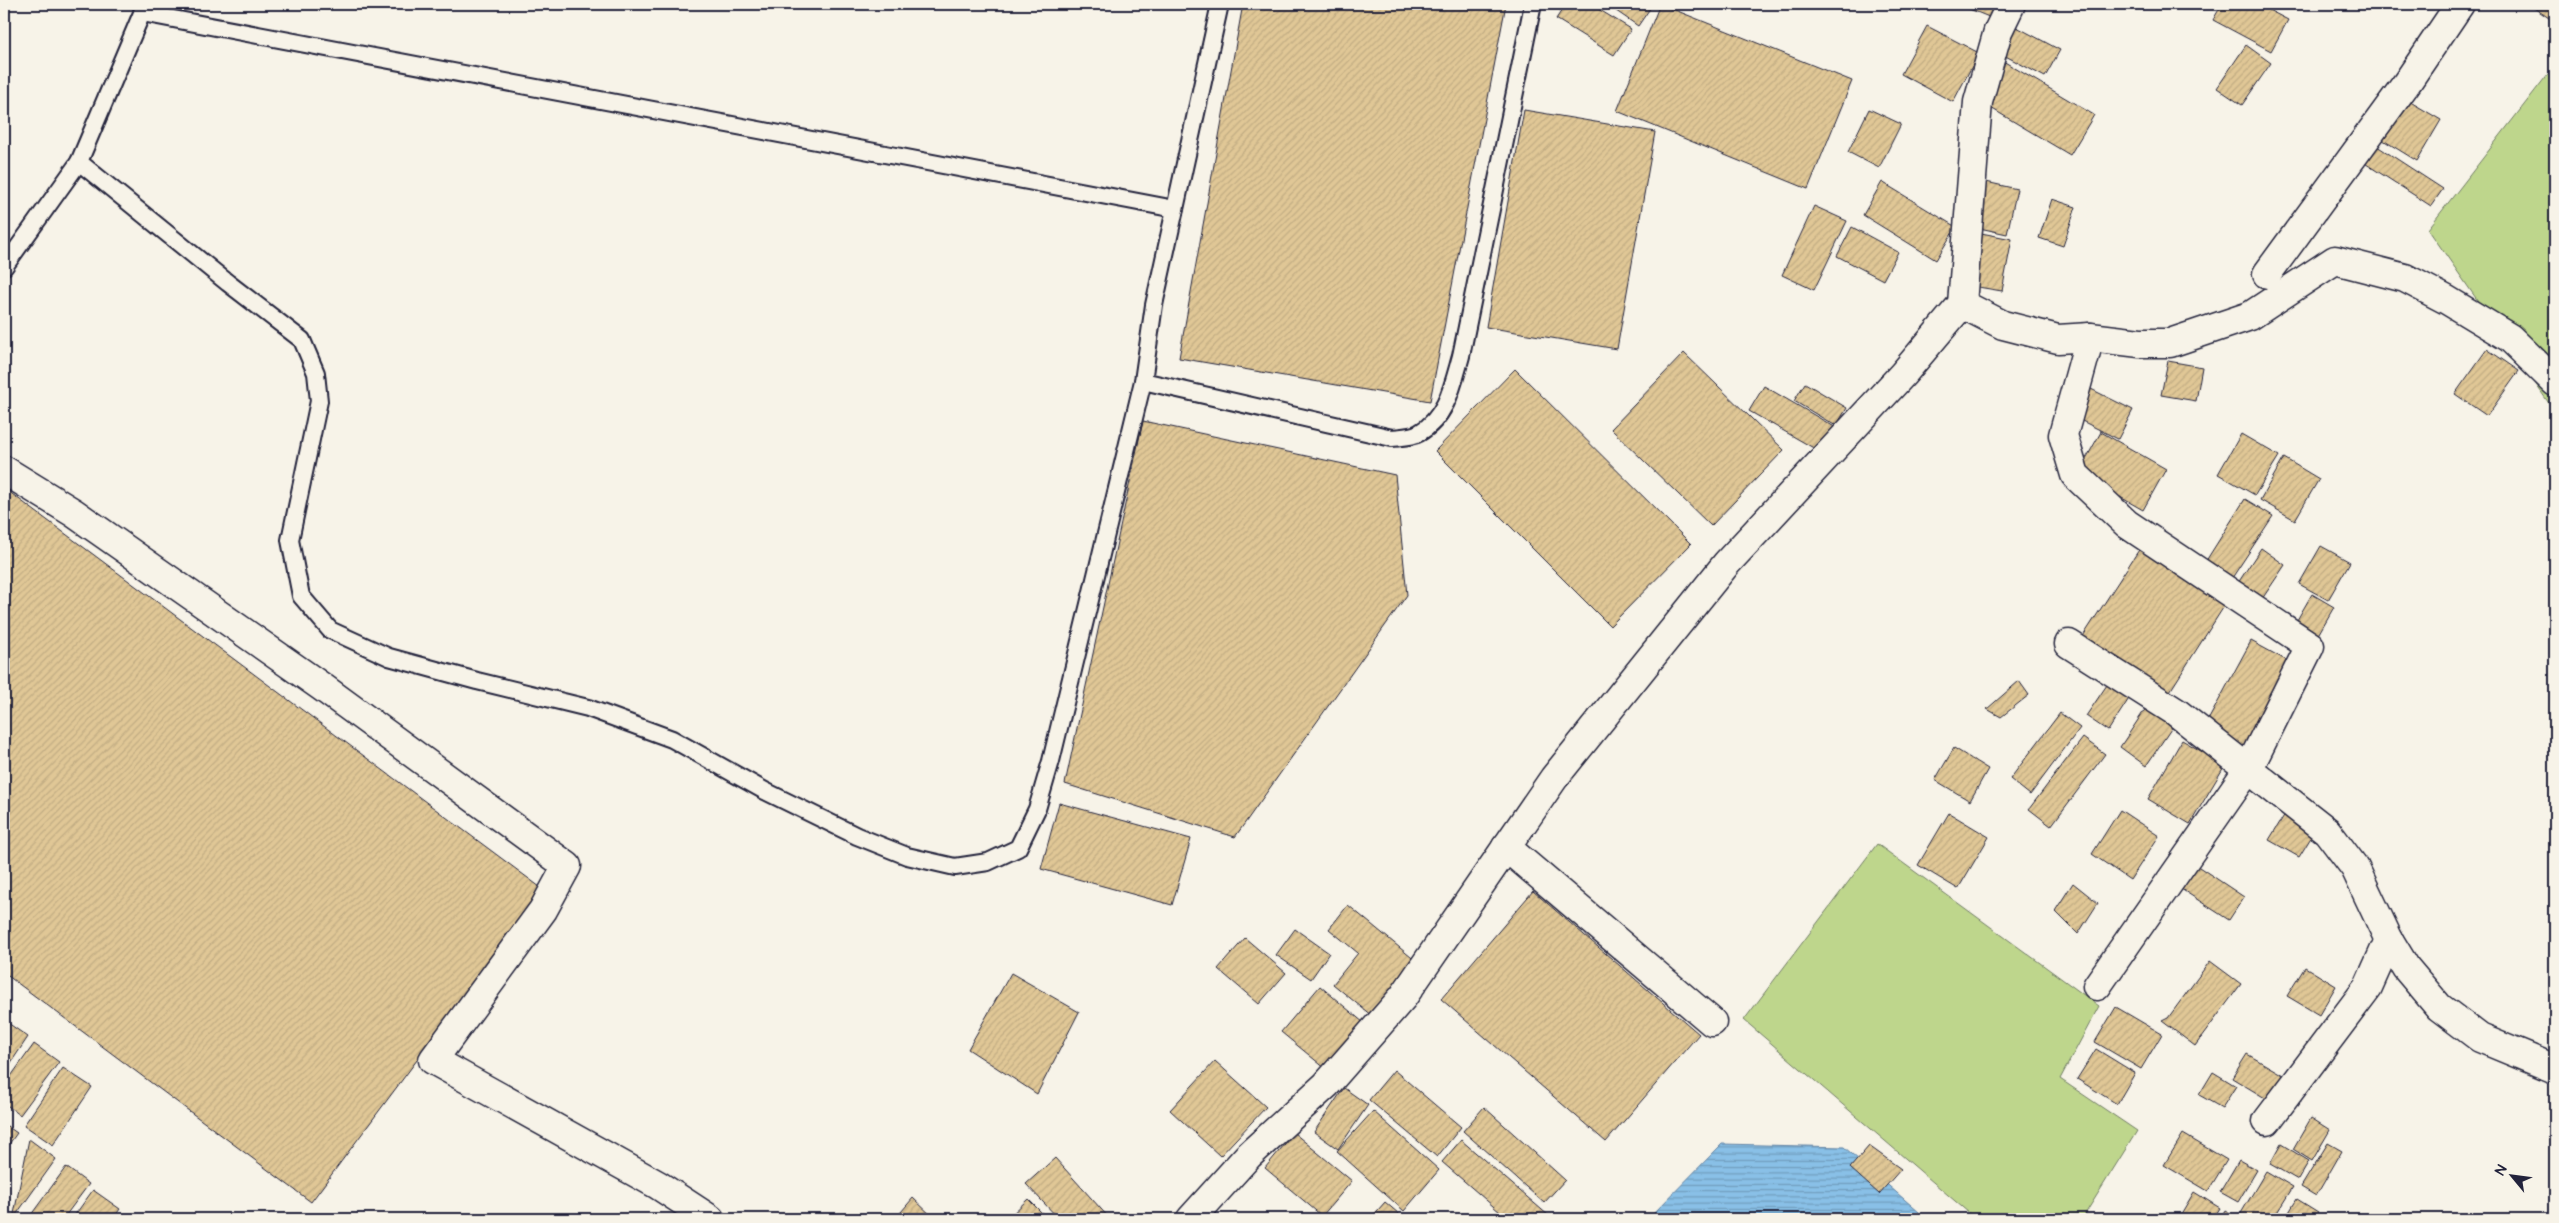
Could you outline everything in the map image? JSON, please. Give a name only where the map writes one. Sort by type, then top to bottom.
[{"type":"street","points":[[1191,1219],[1248,1156],[1326,1085],[1403,997],[1554,778],[1728,563],[1903,374],[1962,304],[1978,102],[1998,31],[2011,4]]},
{"type":"street","points":[[2267,274],[2395,99],[2460,4]]},
{"type":"street","points":[[1962,304],[2003,325],[2058,339],[2090,337],[2140,343],[2170,343],[2250,316],[2335,260],[2405,278],[2447,300],[2510,338],[2555,382]]},
{"type":"street","points":[[2090,337],[2063,435],[2075,475],[2127,524],[2310,646],[2249,768],[2097,986]]},
{"type":"street","points":[[4,470],[74,513],[361,716],[567,866],[543,910],[433,1060],[658,1185],[710,1219]]},
{"type":"street","points":[[2069,644],[2176,712],[2327,831],[2355,868],[2389,940],[2406,968],[2439,1007],[2480,1038],[2555,1069]]},
{"type":"street","points":[[1506,847],[1712,1022]]},
{"type":"street","points":[[2267,1121],[2368,987],[2389,940]]},
{"type":"lane","points":[[79,162],[228,283],[302,340],[316,373],[319,400],[290,540],[301,596],[330,630],[389,657],[477,682],[588,708],[672,739],[765,791],[857,836],[907,856],[955,868],[988,862],[1018,848],[1037,809],[1143,381],[1154,305],[1220,4]]},
{"type":"lane","points":[[1143,381],[1392,438],[1418,434],[1438,419],[1452,388],[1461,356],[1534,4]]},
{"type":"lane","points":[[4,267],[79,162],[143,9],[1174,209]]},
{"type":"green space","points":[[2555,65],[2555,412],[2428,229]]},
{"type":"green space","points":[[1877,844],[2099,1006],[2060,1079],[2137,1131],[2082,1219],[1976,1219],[1744,1020]]},
{"type":"water","points":[[1722,1144],[1844,1147],[1927,1219],[1648,1219]]},
{"type":"building","points":[[1243,4],[1506,4],[1430,401],[1179,358]]},
{"type":"building","points":[[1566,4],[1590,4],[1631,29],[1614,55],[1556,19]]},
{"type":"building","points":[[1606,4],[1653,4],[1638,26]]},
{"type":"building","points":[[1660,4],[1852,81],[1808,189],[1617,111]]},
{"type":"building","points":[[1957,4],[1994,4],[1989,17]]},
{"type":"building","points":[[2222,4],[2257,4],[2288,20],[2271,51],[2213,20]]},
{"type":"building","points":[[2536,4],[2555,4],[2555,22],[2534,8]]},
{"type":"building","points":[[2013,25],[2060,50],[2045,77],[1998,52]]},
{"type":"building","points":[[1927,26],[1979,53],[1953,102],[1901,74]]},
{"type":"building","points":[[2246,45],[2271,63],[2242,105],[2217,88]]},
{"type":"building","points":[[2003,61],[2094,115],[2070,155],[1979,101]]},
{"type":"building","points":[[2407,100],[2441,120],[2417,161],[2383,140]]},
{"type":"building","points":[[1869,109],[1901,124],[1879,168],[1848,152]]},
{"type":"building","points":[[1524,110],[1655,132],[1617,349],[1486,327]]},
{"type":"building","points":[[2374,144],[2443,189],[2431,206],[2363,162]]},
{"type":"building","points":[[1882,182],[1956,227],[1936,260],[1863,215]]},
{"type":"building","points":[[1986,182],[2017,189],[2007,234],[1975,227]]},
{"type":"building","points":[[2052,199],[2076,207],[2063,246],[2039,238]]},
{"type":"building","points":[[1814,206],[1847,221],[1814,290],[1782,275]]},
{"type":"building","points":[[1852,227],[1898,252],[1883,280],[1837,256]]},
{"type":"building","points":[[1976,232],[2012,239],[2002,291],[1966,285]]},
{"type":"building","points":[[2487,349],[2519,371],[2487,416],[2455,394]]},
{"type":"building","points":[[1684,353],[1784,450],[1711,526],[1611,429]]},
{"type":"building","points":[[2168,361],[2202,367],[2196,401],[2161,395]]},
{"type":"building","points":[[1515,369],[1691,544],[1610,626],[1435,451]]},
{"type":"building","points":[[1805,383],[1847,408],[1836,426],[1794,401]]},
{"type":"building","points":[[1764,386],[1838,429],[1824,454],[1749,411]]},
{"type":"building","points":[[2089,388],[2133,410],[2118,439],[2074,417]]},
{"type":"building","points":[[1143,421],[1395,475],[1407,595],[1235,837],[1065,784]]},
{"type":"building","points":[[2101,432],[2166,469],[2143,510],[2078,473]]},
{"type":"building","points":[[2241,434],[2279,456],[2255,495],[2218,474]]},
{"type":"building","points":[[2284,458],[2319,479],[2295,520],[2260,500]]},
{"type":"building","points":[[4,488],[544,890],[311,1202],[4,973]]},
{"type":"building","points":[[2245,499],[2273,516],[2230,581],[2204,564]]},
{"type":"building","points":[[2144,542],[2230,597],[2165,699],[2078,644]]},
{"type":"building","points":[[2321,546],[2350,562],[2328,600],[2299,584]]},
{"type":"building","points":[[2261,548],[2285,565],[2260,602],[2236,586]]},
{"type":"building","points":[[2312,594],[2334,607],[2315,640],[2293,627]]},
{"type":"building","points":[[2251,641],[2295,665],[2250,750],[2205,726]]},
{"type":"building","points":[[2111,679],[2132,694],[2108,731],[2086,716]]},
{"type":"building","points":[[2019,681],[2029,695],[2001,717],[1987,709]]},
{"type":"building","points":[[2146,708],[2173,726],[2146,766],[2120,747]]},
{"type":"building","points":[[2060,713],[2080,728],[2030,795],[2010,779]]},
{"type":"building","points":[[2083,738],[2105,754],[2051,826],[2029,809]]},
{"type":"building","points":[[2182,740],[2225,765],[2190,824],[2148,799]]},
{"type":"building","points":[[1954,748],[1988,769],[1970,801],[1935,780]]},
{"type":"building","points":[[1059,803],[1191,839],[1172,905],[1041,869]]},
{"type":"building","points":[[2120,810],[2159,836],[2130,880],[2092,854]]},
{"type":"building","points":[[1949,813],[1989,837],[1958,889],[1918,865]]},
{"type":"building","points":[[2285,814],[2315,831],[2299,857],[2269,840]]},
{"type":"building","points":[[2193,863],[2244,897],[2229,920],[2178,887]]},
{"type":"building","points":[[2073,883],[2098,903],[2078,934],[2055,911]]},
{"type":"building","points":[[1533,891],[1699,1034],[1606,1142],[1441,999]]},
{"type":"building","points":[[1348,905],[1417,962],[1372,1016],[1333,984],[1358,953],[1329,929]]},
{"type":"building","points":[[1295,929],[1329,953],[1311,979],[1276,955]]},
{"type":"building","points":[[1245,938],[1286,973],[1259,1004],[1218,969]]},
{"type":"building","points":[[2210,961],[2241,984],[2195,1046],[2162,1021],[2168,1018]]},
{"type":"building","points":[[2305,967],[2336,986],[2319,1015],[2287,996]]},
{"type":"building","points":[[1011,973],[1079,1012],[1037,1094],[968,1049]]},
{"type":"building","points":[[1320,986],[1364,1023],[1326,1069],[1281,1032]]},
{"type":"building","points":[[2116,1007],[2162,1034],[2141,1069],[2095,1042]]},
{"type":"building","points":[[8,1023],[28,1037],[4,1073],[4,1029]]},
{"type":"building","points":[[34,1044],[59,1062],[20,1115],[4,1103],[4,1086]]},
{"type":"building","points":[[2096,1049],[2135,1073],[2117,1104],[2077,1079]]},
{"type":"building","points":[[2247,1054],[2290,1079],[2275,1104],[2232,1078]]},
{"type":"building","points":[[1215,1061],[1266,1107],[1220,1156],[1170,1110]]},
{"type":"building","points":[[63,1068],[92,1087],[53,1145],[24,1125]]},
{"type":"building","points":[[1394,1070],[1461,1127],[1437,1157],[1369,1100]]},
{"type":"building","points":[[2213,1072],[2236,1086],[2222,1108],[2199,1095]]},
{"type":"building","points":[[1344,1088],[1368,1105],[1338,1149],[1314,1132]]},
{"type":"building","points":[[1484,1107],[1565,1180],[1544,1203],[1463,1131]]},
{"type":"building","points":[[1373,1111],[1439,1170],[1404,1211],[1337,1151]]},
{"type":"building","points":[[2311,1118],[2330,1130],[2312,1161],[2293,1149]]},
{"type":"building","points":[[4,1124],[17,1133],[4,1151]]},
{"type":"building","points":[[1294,1133],[1352,1181],[1322,1216],[1265,1168]]},
{"type":"building","points":[[2183,1134],[2227,1160],[2208,1191],[2164,1165]]},
{"type":"building","points":[[29,1139],[56,1159],[13,1219]]},
{"type":"building","points":[[1461,1140],[1549,1216],[1547,1219],[1508,1219],[1442,1162]]},
{"type":"building","points":[[2328,1143],[2342,1151],[2316,1196],[2301,1187]]},
{"type":"building","points":[[2281,1144],[2309,1161],[2298,1180],[2270,1164]]},
{"type":"building","points":[[1869,1146],[1901,1169],[1879,1194],[1850,1168]]},
{"type":"building","points":[[1055,1158],[1110,1219],[1059,1219],[1026,1184]]},
{"type":"building","points":[[2239,1160],[2257,1170],[2238,1202],[2220,1192]]},
{"type":"building","points":[[66,1167],[89,1184],[63,1219],[28,1219]]},
{"type":"building","points":[[2266,1171],[2293,1187],[2273,1219],[2247,1219],[2240,1215]]},
{"type":"building","points":[[93,1190],[120,1209],[113,1219],[72,1219]]},
{"type":"building","points":[[2194,1192],[2220,1208],[2213,1219],[2178,1219]]},
{"type":"building","points":[[913,1198],[935,1219],[895,1219]]},
{"type":"building","points":[[1028,1199],[1048,1219],[1007,1219]]},
{"type":"building","points":[[2297,1199],[2318,1212],[2313,1219],[2285,1219]]},
{"type":"building","points":[[1385,1202],[1405,1219],[1370,1219]]},
{"type":"building","points":[[2225,1210],[2240,1219],[2220,1219]]}]
